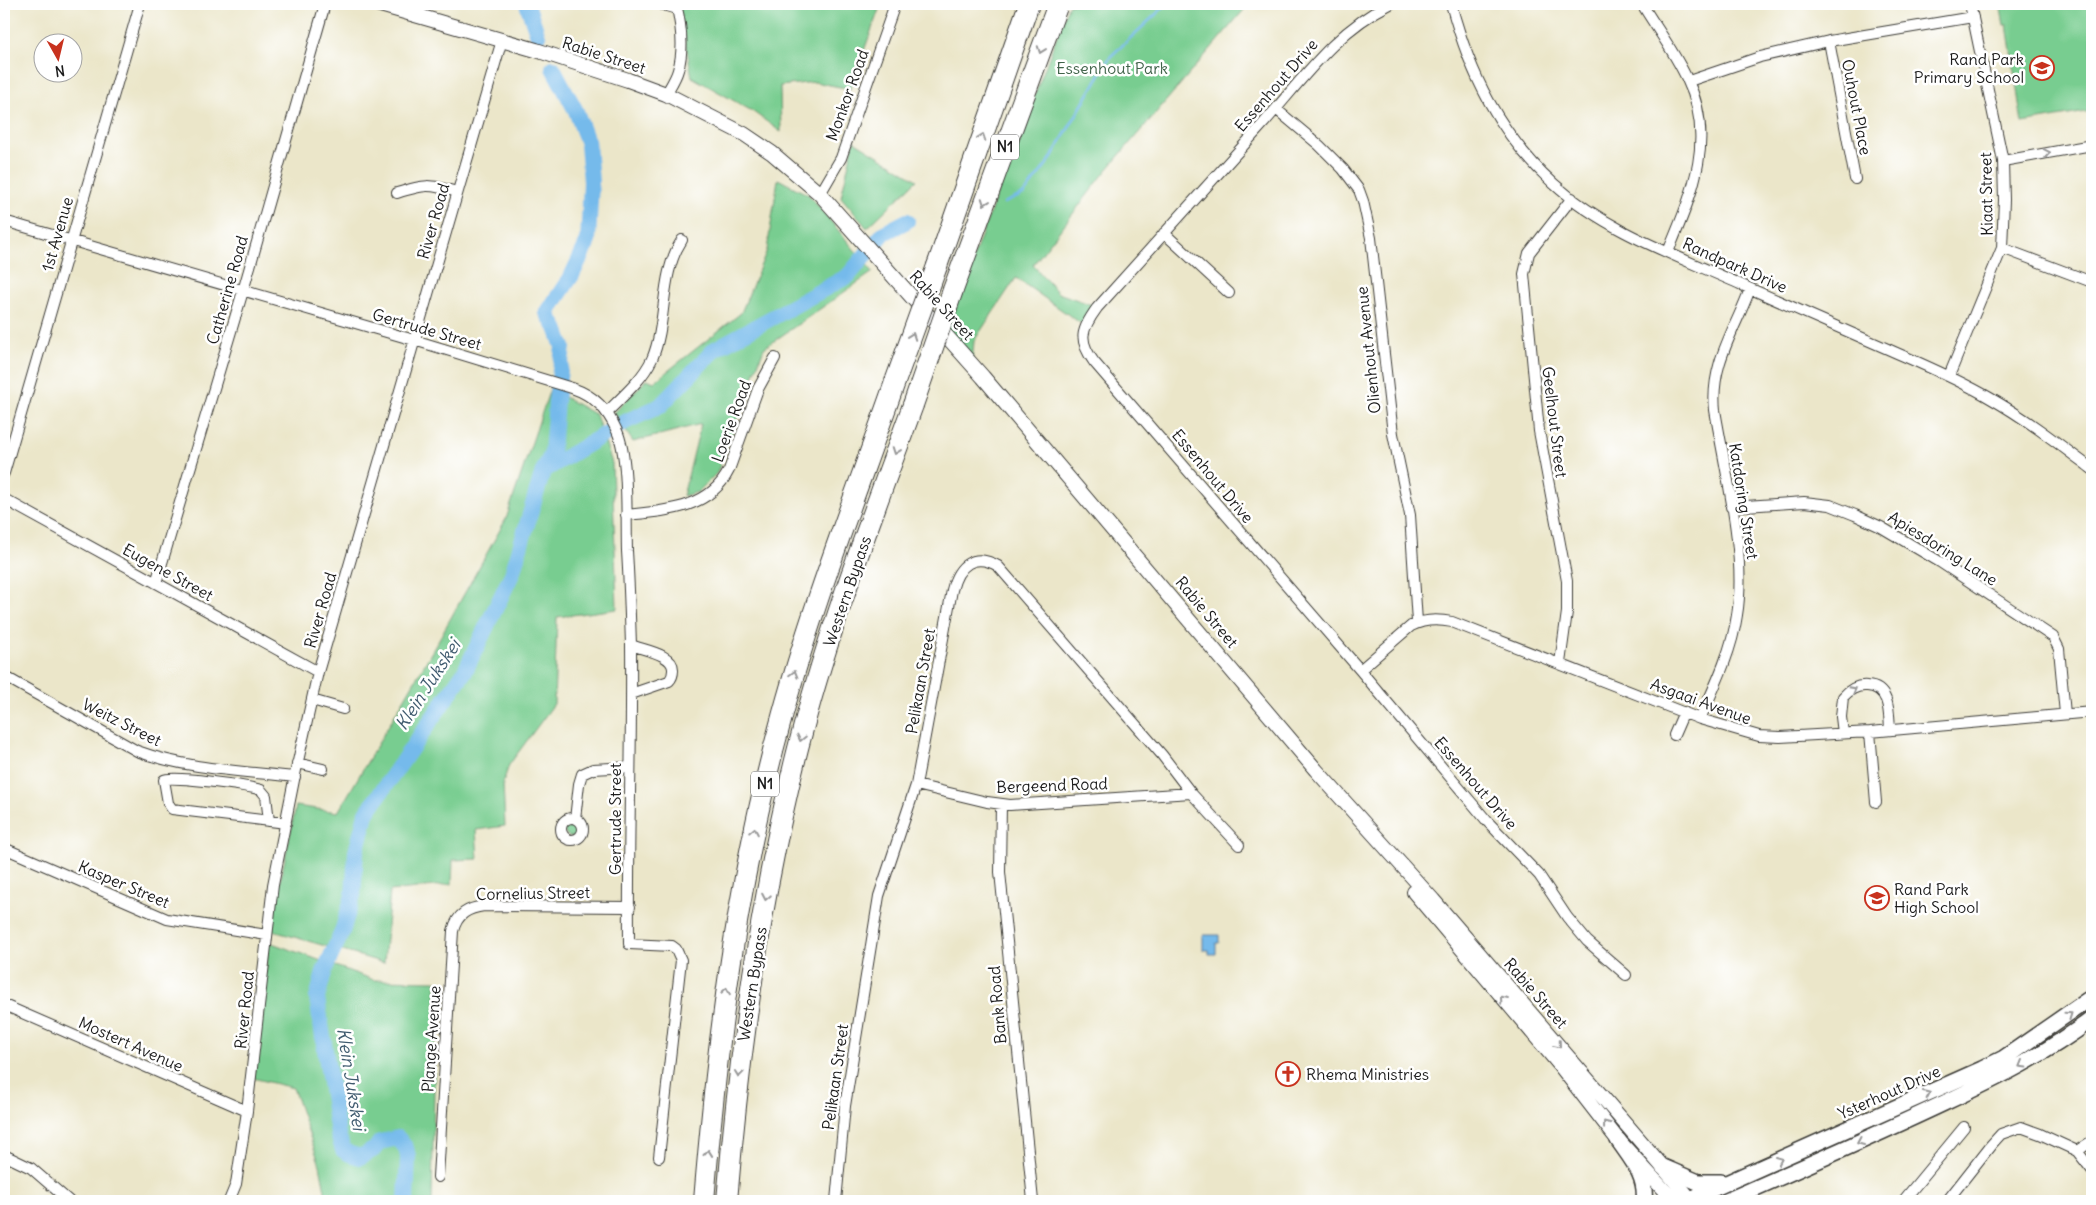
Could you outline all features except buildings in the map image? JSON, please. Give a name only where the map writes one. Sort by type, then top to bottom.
[{"type":"highway","name":"Western Bypass","points":[[704,1201],[715,1074],[725,1000],[755,827],[778,729],[808,628],[1029,4]]},
{"type":"highway","name":"Western Bypass","points":[[727,1201],[749,992],[781,822],[803,729],[828,643],[952,290],[1058,4]]},
{"type":"main road","name":"Ysterhout Drive","points":[[1690,1201],[1734,1179],[1911,1102],[2004,1058],[2092,998]]},
{"type":"main road","name":"Ysterhout Drive","points":[[1726,1201],[1891,1129],[1998,1079],[2053,1046],[2092,1019]]},
{"type":"main road","points":[[1618,1140],[1642,1177],[1644,1201]]},
{"type":"main road","points":[[1663,1167],[1698,1182],[1718,1182],[1734,1179]]},
{"type":"main road","points":[[1747,1201],[1764,1184]]},
{"type":"street","name":"1st Avenue","points":[[4,474],[140,4]]},
{"type":"street","name":"Catherine Road","points":[[156,583],[243,291],[324,4]]},
{"type":"street","name":"Rabie Street","points":[[377,4],[420,10],[502,40],[666,94],[744,134],[772,153],[820,194],[995,391],[1353,812],[1434,900],[1690,1201]]},
{"type":"street","points":[[660,4],[676,6],[681,37],[678,71],[666,94]]},
{"type":"street","name":"Monkor Road","points":[[820,194],[840,158],[895,4]]},
{"type":"street","name":"Essenhout Drive","points":[[1390,4],[1344,33],[1327,50],[1092,314],[1086,324],[1083,335],[1086,350],[1094,362],[1360,670],[1487,821],[1540,875],[1567,917],[1587,941],[1626,975]]},
{"type":"street","name":"Randpark Drive","points":[[1451,4],[1463,47],[1487,100],[1509,134],[1526,154],[1545,175],[1572,198],[1618,228],[1668,252],[1949,376],[2032,423],[2092,469]]},
{"type":"street","points":[[1642,4],[1689,81],[1699,121],[1699,160],[1692,194],[1668,252]]},
{"type":"street","name":"Kiaat Street","points":[[1949,376],[2002,248],[2003,161],[1970,4]]},
{"type":"street","points":[[1689,81],[1760,57],[1829,41],[1973,17]]},
{"type":"street","name":"River Road","points":[[229,1201],[236,1184],[247,1112],[273,886],[294,777],[318,672],[502,40]]},
{"type":"street","name":"Ouhout Place","points":[[1829,41],[1855,179]]},
{"type":"street","name":"Olienhout Avenue","points":[[1276,109],[1319,145],[1343,169],[1359,190],[1363,201],[1371,238],[1393,434],[1410,515],[1418,622]]},
{"type":"street","points":[[2003,161],[2092,144]]},
{"type":"street","points":[[397,193],[422,185],[436,186],[458,192]]},
{"type":"street","name":"Geelhout Street","points":[[1560,663],[1567,612],[1567,581],[1539,431],[1524,274],[1529,253],[1572,198]]},
{"type":"street","name":"Gertrude Street","points":[[4,221],[572,388],[591,396],[602,404],[617,431],[623,462],[626,515],[631,645],[629,944],[672,946],[676,949],[681,960],[659,1157]]},
{"type":"street","points":[[1164,233],[1229,292]]},
{"type":"street","points":[[609,416],[642,376],[651,360],[658,337],[671,264],[682,240]]},
{"type":"street","points":[[2002,248],[2092,282]]},
{"type":"street","name":"Katdoring Street","points":[[1700,719],[1723,666],[1737,615],[1739,568],[1731,507],[1714,410],[1713,388],[1720,358],[1750,288]]},
{"type":"street","name":"Loerie Road","points":[[626,515],[685,506],[708,496],[720,485],[729,470],[758,388],[775,358]]},
{"type":"street","name":"Eugene Street","points":[[4,499],[318,672]]},
{"type":"street","name":"Apiesdoring Lane","points":[[1731,507],[1791,502],[1830,505],[1880,527],[1940,562],[2053,637],[2059,649],[2065,714]]},
{"type":"street","name":"Pelikaan Street","points":[[836,1201],[843,1121],[879,896],[916,785],[954,579],[963,566],[970,562],[983,560],[998,566],[1010,578],[1162,755],[1191,793],[1238,844]]},
{"type":"street","name":"Asgaai Avenue","points":[[1418,622],[1440,620],[1452,622],[1700,719],[1759,736],[1870,732],[2092,712]]},
{"type":"street","points":[[1360,670],[1400,634],[1418,622]]},
{"type":"street","points":[[631,645],[665,657],[672,663],[674,668],[673,676],[668,681],[631,694]]},
{"type":"street","name":"Weitz Street","points":[[4,676],[129,746],[153,757],[177,762],[294,777]]},
{"type":"street","points":[[1843,733],[1841,718],[1843,697],[1855,687],[1864,685],[1873,686],[1881,690],[1886,697],[1890,730]]},
{"type":"street","points":[[312,700],[343,709]]},
{"type":"street","points":[[1674,735],[1684,712]]},
{"type":"street","points":[[1870,732],[1876,802]]},
{"type":"street","points":[[297,763],[322,769]]},
{"type":"street","points":[[575,819],[582,774],[593,769],[630,767]]},
{"type":"street","points":[[269,821],[266,796],[261,790],[170,777],[164,780],[168,803],[172,809],[269,821],[286,823]]},
{"type":"street","name":"Bergeend Road","points":[[916,785],[1000,804],[1191,793]]},
{"type":"street","name":"Bank Road","points":[[1000,804],[1000,872],[1033,1201]]},
{"type":"street","name":"Rabie Street","points":[[1353,812],[1377,847],[1559,1064],[1618,1140],[1674,1201]]},
{"type":"street","name":"Kasper Street","points":[[4,848],[167,919],[267,935]]},
{"type":"street","name":"Cornelius Street","points":[[468,910],[484,906],[630,907]]},
{"type":"street","name":"Plange Avenue","points":[[438,1176],[453,931],[458,917],[468,910]]},
{"type":"street","name":"Mostert Avenue","points":[[4,1005],[247,1112]]},
{"type":"street","points":[[1903,1201],[1964,1127]]},
{"type":"street","points":[[1947,1201],[2001,1134],[2021,1127],[2077,1151],[2092,1170]]},
{"type":"street","points":[[2077,1151],[2092,1140]]},
{"type":"street","points":[[4,1155],[31,1168],[69,1201]]},
{"type":"green space","points":[[678,4],[881,4],[850,89],[815,82],[780,86],[781,132],[752,111],[692,77]]},
{"type":"green space","name":"Essenhout Park","points":[[1069,4],[1249,4],[1106,171],[1033,265],[1058,293],[1095,306],[1083,325],[1016,278],[974,341],[972,364],[943,337]]},
{"type":"green space","name":"Rand Park Primary School","points":[[2000,4],[2092,4],[2092,111],[2022,123],[2007,25],[2004,25]]},
{"type":"green space","points":[[854,141],[917,180],[867,228],[841,197]]},
{"type":"green space","points":[[778,179],[809,195],[873,272],[764,348],[717,473],[698,492],[683,496],[701,424],[633,442],[614,413],[647,379],[654,382],[741,313],[767,250]]},
{"type":"green space","points":[[550,389],[596,415],[612,463],[617,609],[557,617],[554,704],[509,765],[503,783],[505,826],[476,830],[478,859],[453,860],[452,884],[390,891],[384,963],[270,930],[296,806],[338,812],[434,648],[506,519]]},
{"type":"green space","points":[[572,821],[580,829],[572,837],[564,829]]},
{"type":"green space","points":[[269,942],[374,980],[436,981],[432,1201],[327,1201],[320,1165],[293,1088],[253,1078]]},
{"type":"water","points":[[1203,935],[1219,935],[1219,943],[1216,943],[1216,954],[1209,954],[1209,950],[1203,950]]},
{"type":"waterway","name":"Klein Jukskei","points":[[527,4],[538,36]]},
{"type":"waterway","points":[[1004,203],[1024,194],[1050,160],[1110,57],[1167,4]]},
{"type":"waterway","name":"Klein Jukskei","points":[[406,1201],[408,1157],[406,1148],[398,1138],[380,1142],[375,1149],[360,1157],[343,1150],[338,1134],[317,998],[325,969],[342,932],[353,895],[356,852],[366,814],[465,671],[512,574],[543,471],[552,453],[563,347],[556,328],[547,313],[572,275],[588,241],[591,182],[588,144],[576,111],[553,68]]},
{"type":"waterway","points":[[543,471],[627,421],[660,406],[715,349],[848,276],[884,233],[907,221]]},
{"type":"place","name":"Rand Park Primary School","points":[[2042,68]]},
{"type":"place","name":"Rand Park High School","points":[[1877,898]]},
{"type":"place","name":"Rhema Ministries","points":[[1288,1074]]}]
